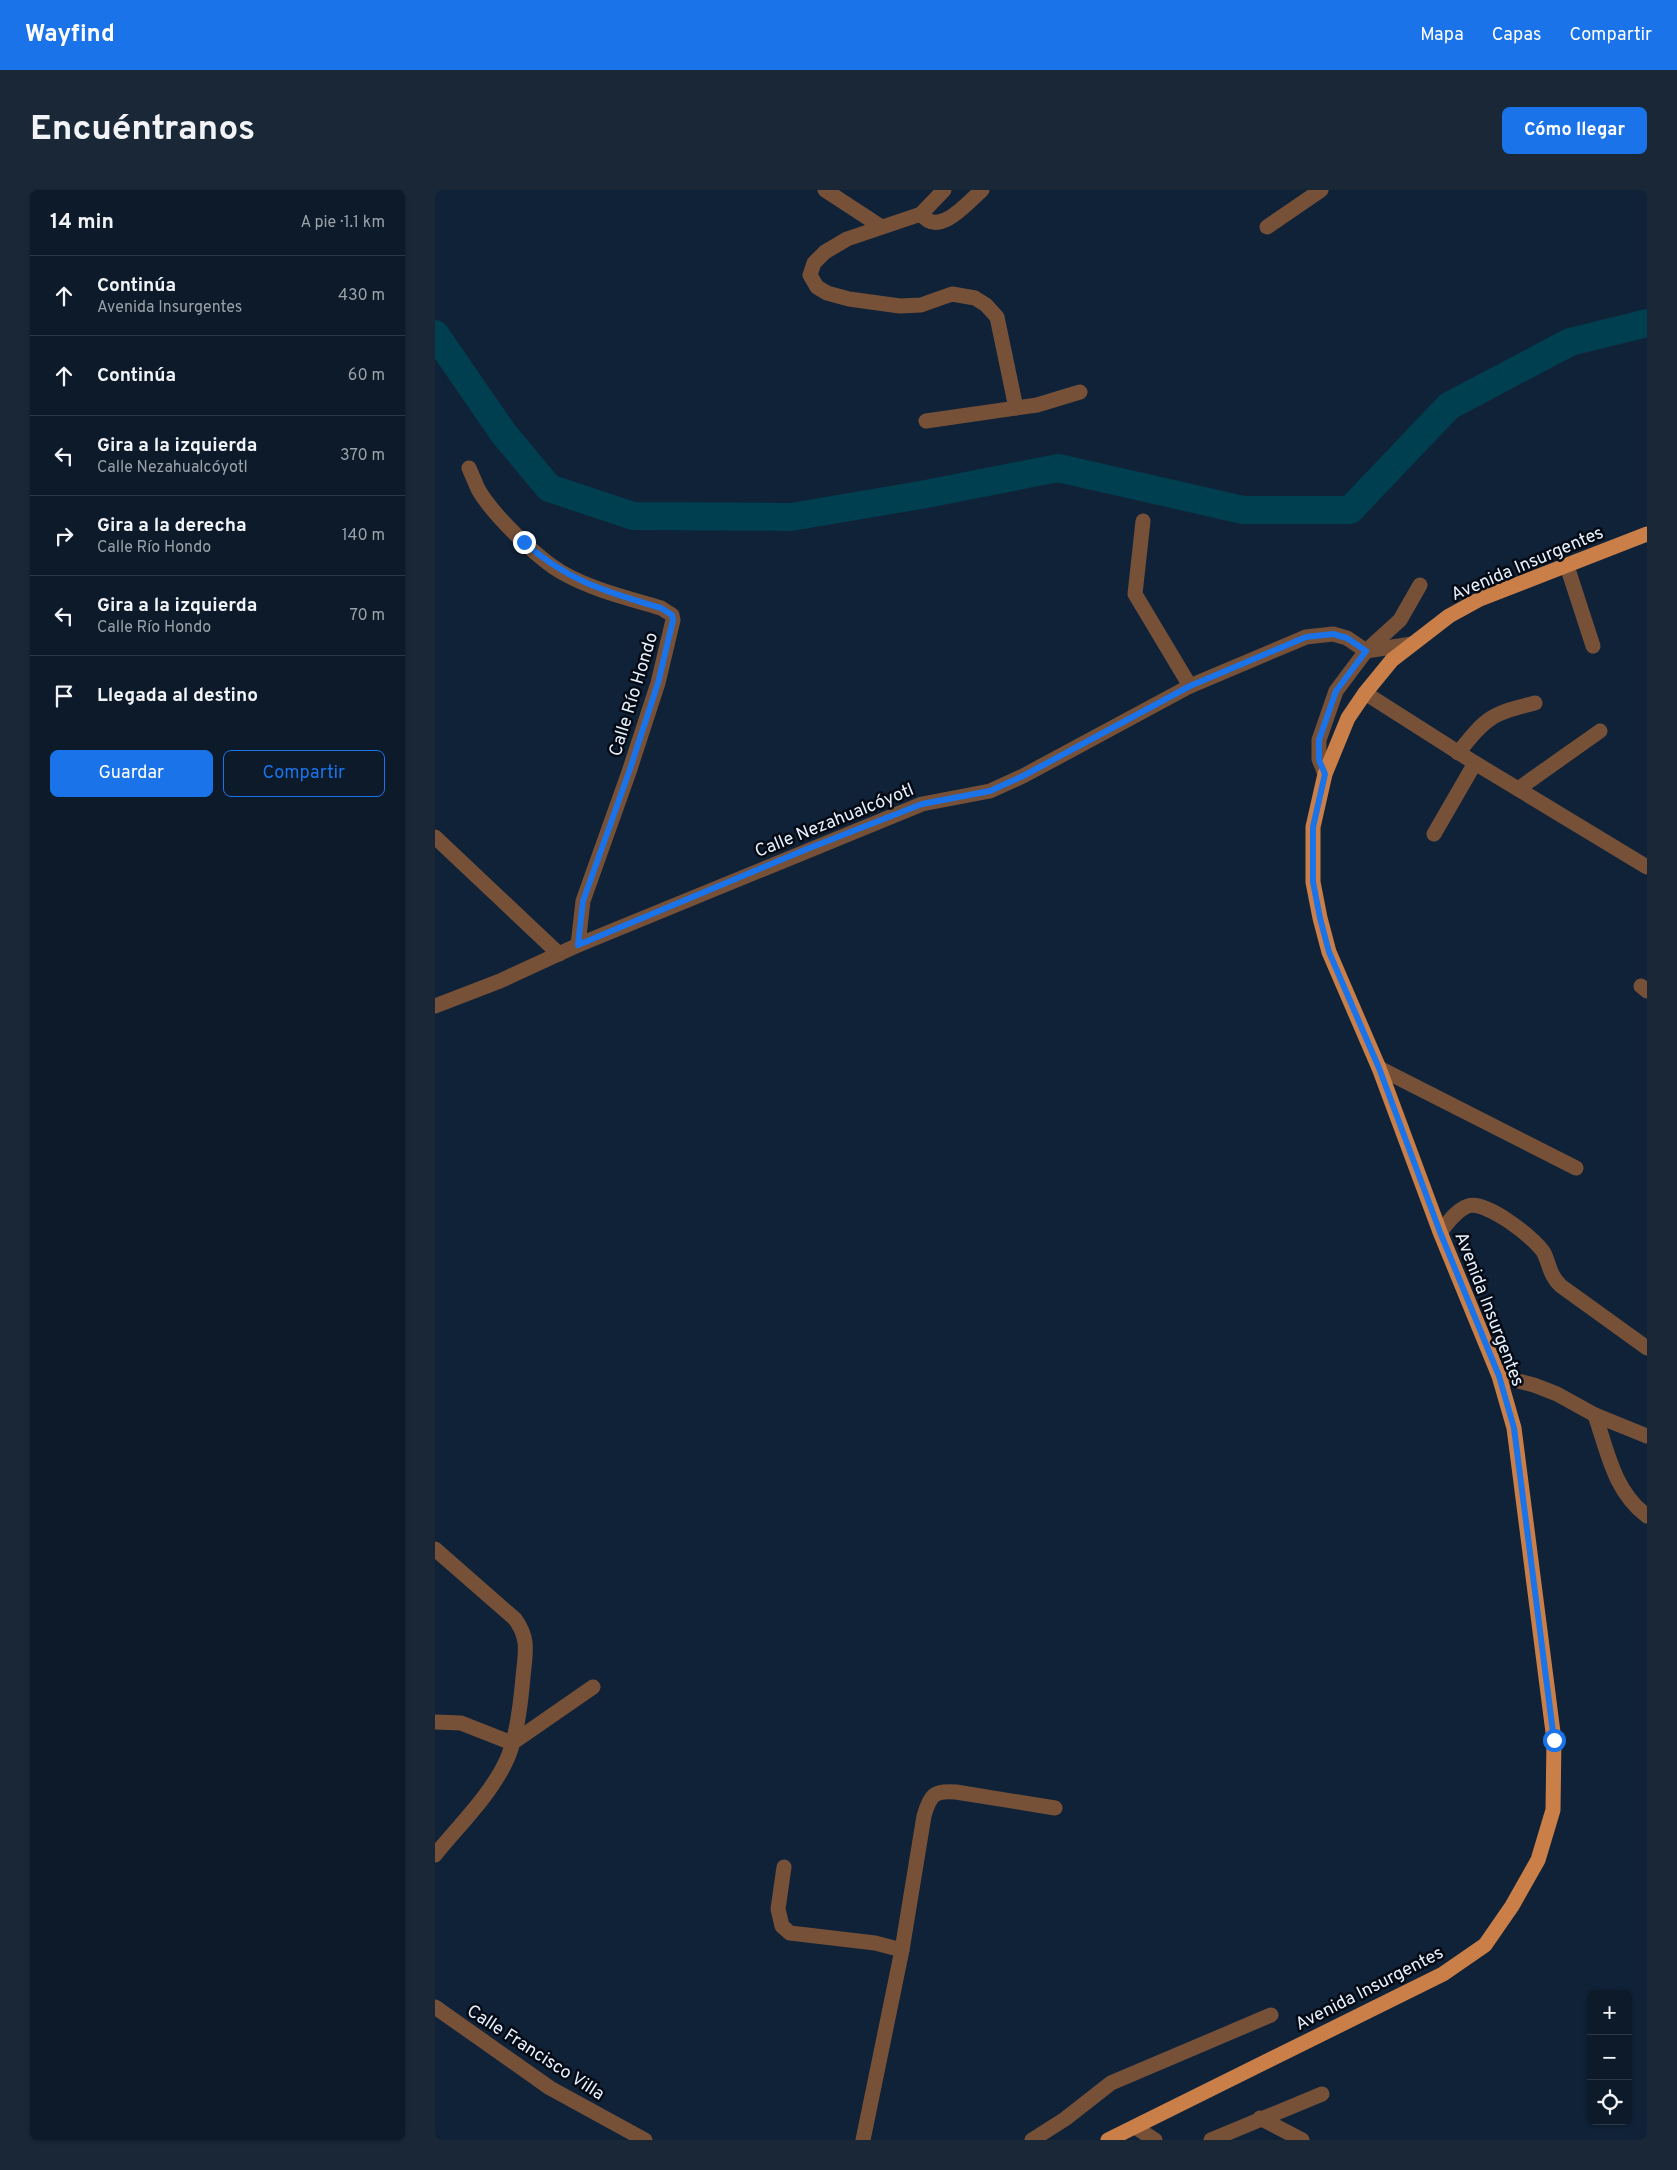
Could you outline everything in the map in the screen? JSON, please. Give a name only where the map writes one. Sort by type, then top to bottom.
[{"type":"main road","name":"Avenida Insurgentes","points":[[1108,2140],[1443,1974],[1485,1945],[1512,1906],[1538,1860],[1553,1810],[1554,1740],[1514,1428],[1499,1376],[1440,1232],[1379,1068],[1329,952],[1313,882],[1313,827],[1325,774],[1348,718],[1365,693],[1392,660],[1449,616],[1480,599],[1647,534]]},
{"type":"street","points":[[825,190],[880,226]]},
{"type":"street","points":[[944,190],[921,214],[907,220],[880,226],[847,239],[825,252],[811,267],[810,275],[813,283],[830,294],[849,299],[900,306],[921,305],[952,294],[975,298],[986,305],[997,317],[1016,408]]},
{"type":"street","points":[[921,214],[930,222],[941,222],[949,218],[982,190]]},
{"type":"street","points":[[1267,227],[1321,190]]},
{"type":"street","points":[[926,422],[1037,405],[1080,392]]},
{"type":"street","name":"Calle Río Hondo","points":[[469,468],[479,490],[494,509],[524,542],[552,566],[583,582],[661,608],[672,615],[673,620],[658,683],[629,772],[583,901],[578,945]]},
{"type":"street","points":[[1143,521],[1135,594],[1190,686]]},
{"type":"street","points":[[1567,566],[1593,646]]},
{"type":"street","points":[[1325,774],[1319,760],[1319,740],[1325,718],[1336,691],[1366,651],[1400,620],[1420,585]]},
{"type":"street","name":"Calle Nezahualcóyotl","points":[[435,1006],[500,981],[578,945],[807,849],[922,804],[990,791],[1057,758],[1190,686],[1306,637],[1319,634],[1333,634],[1347,638],[1366,651]]},
{"type":"street","points":[[1366,651],[1412,644]]},
{"type":"street","points":[[1365,693],[1458,753],[1647,867]]},
{"type":"street","points":[[1458,753],[1490,717],[1503,711],[1535,703]]},
{"type":"street","points":[[1518,789],[1600,732]]},
{"type":"street","points":[[1434,834],[1475,763]]},
{"type":"street","points":[[435,837],[559,954]]},
{"type":"street","points":[[1379,1068],[1576,1168]]},
{"type":"street","points":[[1440,1232],[1459,1211],[1468,1206],[1484,1207],[1509,1222],[1533,1241],[1543,1253],[1550,1273],[1561,1286],[1647,1348]]},
{"type":"street","points":[[1499,1376],[1534,1385],[1557,1394],[1595,1415],[1647,1436]]},
{"type":"street","points":[[1595,1415],[1616,1477],[1633,1505],[1647,1516]]},
{"type":"street","points":[[435,1549],[515,1619],[523,1630],[526,1650],[522,1689],[509,1754],[495,1780],[435,1855]]},
{"type":"street","points":[[512,1743],[593,1687]]},
{"type":"street","points":[[435,1722],[461,1724],[512,1743]]},
{"type":"street","points":[[863,2140],[902,1950],[924,1816],[928,1803],[935,1794],[944,1791],[1055,1808]]},
{"type":"street","points":[[784,1867],[778,1909],[782,1926],[790,1934],[875,1943],[902,1950]]},
{"type":"street","name":"Calle Francisco Villa","points":[[435,2007],[550,2088],[641,2139]]},
{"type":"street","points":[[1032,2140],[1065,2119],[1111,2083],[1271,2015]]},
{"type":"street","points":[[1211,2140],[1260,2118],[1322,2094]]},
{"type":"street","points":[[1260,2118],[1302,2140]]},
{"type":"street","points":[[1135,2127],[1155,2140]]},
{"type":"waterway","points":[[435,334],[504,434],[549,488],[633,516],[791,517],[926,494],[1058,468],[1243,510],[1350,510],[1449,406],[1570,342],[1647,323]]},
{"type":"route","points":[[524,542],[539,556],[563,573],[625,597],[661,608],[672,615],[673,620],[658,683],[629,772],[583,901],[578,945],[807,849],[922,804],[990,791],[1023,776],[1190,686],[1306,637],[1319,634],[1333,634],[1347,638],[1366,651],[1336,691],[1325,718],[1319,740],[1319,760],[1325,774],[1313,827],[1313,882],[1329,952],[1354,1014],[1379,1068],[1440,1232],[1499,1376],[1514,1428],[1554,1740]]}]
